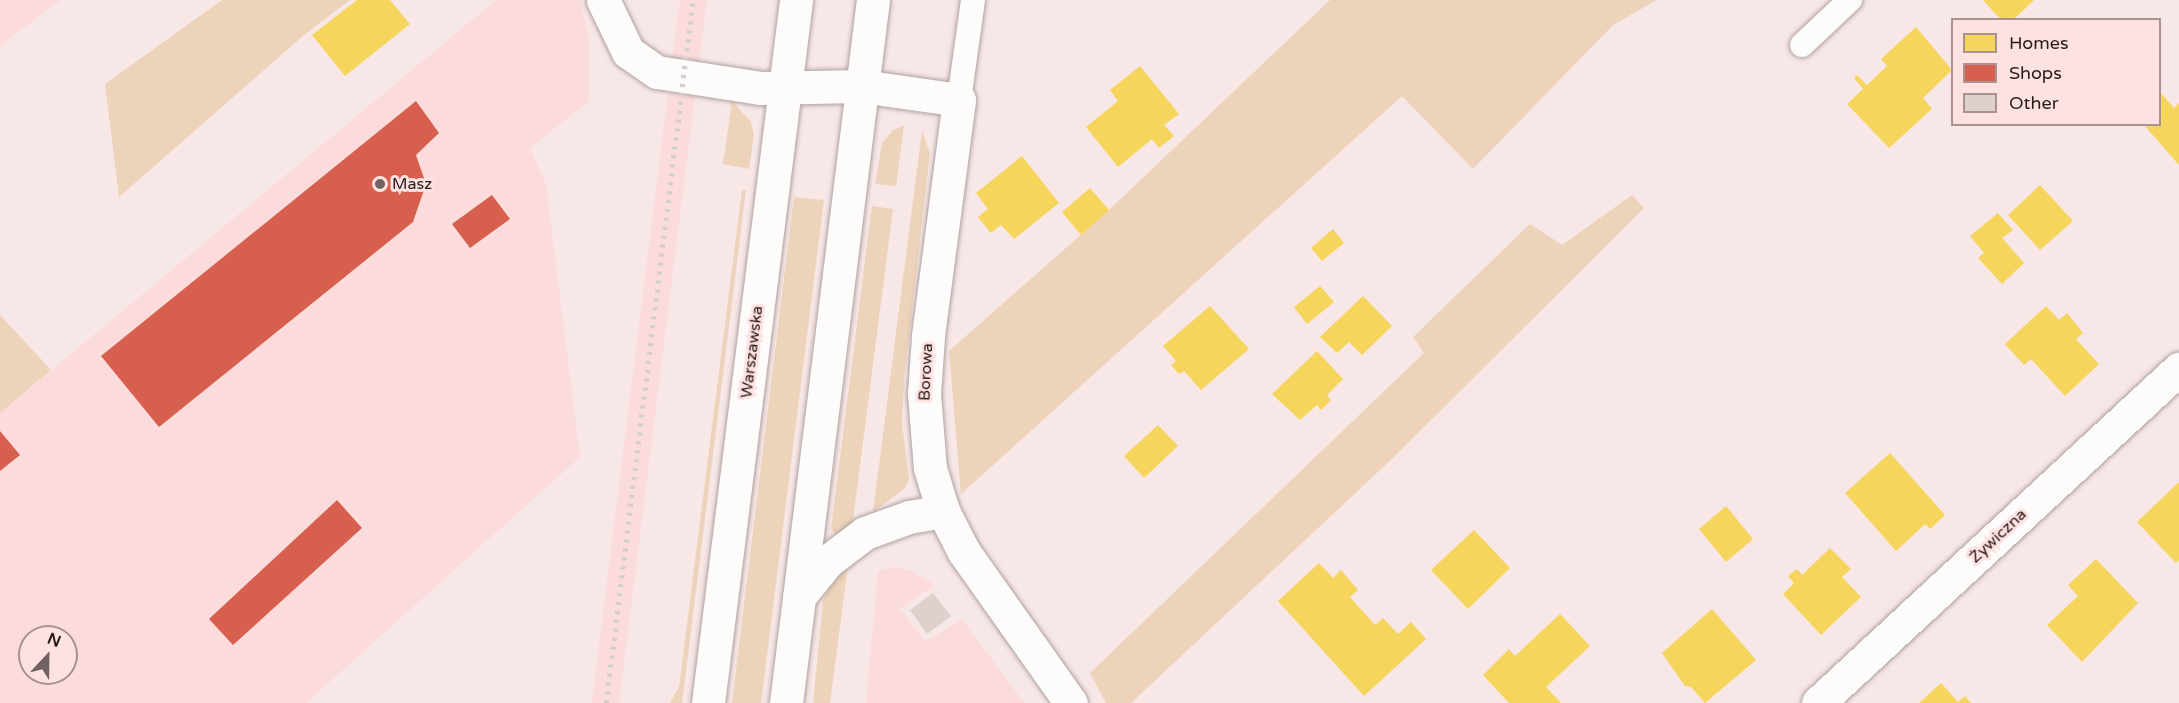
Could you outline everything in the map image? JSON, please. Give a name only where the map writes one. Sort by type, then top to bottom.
[{"type":"street","points":[[603,0],[628,52],[657,72],[784,90],[861,86],[959,100]]},
{"type":"street","name":"Warszawska","points":[[708,703],[796,0]]},
{"type":"street","points":[[786,703],[873,0]]},
{"type":"street","name":"Borowa","points":[[959,100],[924,394],[925,435],[943,511],[987,588],[1071,703]]},
{"type":"street","name":"Żywiczna","points":[[1818,703],[2179,369]]},
{"type":"street","points":[[799,597],[828,561],[865,533],[909,517],[943,511]]},
{"type":"lane","points":[[959,100],[973,0]]},
{"type":"lane","points":[[1802,45],[1850,0]]},
{"type":"shaded area","points":[[0,0],[60,0],[0,46]]},
{"type":"shaded area","points":[[222,0],[350,0],[304,35],[119,197],[105,84]]},
{"type":"shaded area","points":[[496,0],[580,0],[589,39],[589,101],[530,148],[546,184],[580,457],[306,703],[0,703],[0,413]]},
{"type":"shaded area","points":[[680,0],[707,0],[699,62],[672,58]]},
{"type":"shaded area","points":[[1330,0],[1657,0],[1613,25],[1473,169],[1402,96],[961,494],[949,351],[1109,210]]},
{"type":"shaded area","points":[[668,94],[695,96],[619,703],[592,703]]},
{"type":"shaded area","points":[[732,101],[751,122],[754,135],[749,169],[723,164]]},
{"type":"shaded area","points":[[904,125],[896,186],[875,184],[882,143],[893,130]]},
{"type":"shaded area","points":[[922,131],[930,153],[904,380],[902,422],[909,480],[905,488],[873,512]]},
{"type":"shaded area","points":[[742,190],[746,190],[682,703],[670,703],[679,687]]},
{"type":"shaded area","points":[[1632,195],[1644,208],[1394,457],[1131,703],[1106,703],[1090,673],[1424,353],[1413,337],[1530,224],[1562,245]]},
{"type":"shaded area","points":[[794,197],[824,200],[761,703],[732,703]]},
{"type":"shaded area","points":[[872,206],[893,209],[852,528],[837,537],[831,529]]},
{"type":"shaded area","points":[[0,315],[51,370],[0,413]]},
{"type":"shaded area","points":[[848,565],[830,703],[813,703],[823,601],[830,585]]},
{"type":"shaded area","points":[[893,567],[909,570],[935,585],[900,608],[925,642],[962,619],[1024,703],[866,703],[878,571]]},
{"type":"building: Homes","points":[[357,0],[390,0],[410,24],[345,76],[312,35]]},
{"type":"building: Homes","points":[[1983,0],[2034,0],[2015,18],[1999,18]]},
{"type":"building: Homes","points":[[1916,27],[1951,69],[1923,98],[1932,109],[1889,148],[1847,104],[1863,89],[1854,78],[1857,75],[1867,85],[1887,66],[1881,59]]},
{"type":"building: Homes","points":[[1140,66],[1179,114],[1164,125],[1174,136],[1159,148],[1152,139],[1118,167],[1086,127],[1118,101],[1110,90]]},
{"type":"building: Homes","points":[[2161,93],[2174,108],[2179,103],[2179,165],[2145,126],[2161,126]]},
{"type":"building: Homes","points":[[1022,156],[1059,203],[1014,239],[1001,225],[991,233],[978,217],[988,209],[976,193]]},
{"type":"building: Homes","points":[[2040,185],[2073,221],[2040,250],[2008,215]]},
{"type":"building: Homes","points":[[1090,188],[1109,210],[1081,235],[1062,212]]},
{"type":"building: Homes","points":[[1998,213],[2013,230],[2002,238],[2024,263],[2002,284],[1978,258],[1984,253],[1970,236]]},
{"type":"building: Homes","points":[[1333,229],[1344,243],[1322,261],[1311,248]]},
{"type":"building: Homes","points":[[1320,286],[1334,302],[1307,324],[1294,307]]},
{"type":"building: Homes","points":[[1363,296],[1392,326],[1362,355],[1349,342],[1337,353],[1320,337]]},
{"type":"building: Homes","points":[[1210,306],[1249,349],[1201,390],[1184,371],[1179,374],[1171,365],[1176,361],[1163,346]]},
{"type":"building: Homes","points":[[2046,306],[2059,320],[2067,313],[2083,333],[2076,339],[2099,364],[2065,396],[2031,359],[2024,365],[2005,344]]},
{"type":"building: Homes","points":[[1317,351],[1343,379],[1327,395],[1331,400],[1321,410],[1317,405],[1300,420],[1272,394]]},
{"type":"building: Homes","points":[[1158,425],[1178,446],[1144,478],[1124,456]]},
{"type":"building: Homes","points":[[1890,453],[1945,515],[1930,529],[1925,524],[1896,551],[1845,493]]},
{"type":"building: Homes","points":[[2179,482],[2179,560],[2176,563],[2137,522]]},
{"type":"building: Homes","points":[[1726,506],[1753,539],[1726,562],[1699,529]]},
{"type":"building: Homes","points":[[1474,530],[1510,568],[1468,609],[1431,570]]},
{"type":"building: Homes","points":[[1830,548],[1851,569],[1842,577],[1861,597],[1821,635],[1783,594],[1794,583],[1788,576],[1797,569],[1802,575]]},
{"type":"building: Homes","points":[[2096,559],[2138,603],[2082,662],[2047,625],[2078,596],[2068,585]]},
{"type":"building: Homes","points":[[1319,563],[1333,578],[1341,570],[1358,590],[1350,597],[1375,625],[1383,618],[1398,634],[1411,622],[1426,639],[1364,696],[1278,601]]},
{"type":"building: Homes","points":[[1712,609],[1756,660],[1705,703],[1691,687],[1685,686],[1662,653]]},
{"type":"building: Homes","points":[[1560,614],[1590,646],[1546,687],[1561,703],[1509,703],[1483,675],[1509,649],[1515,656]]},
{"type":"building: Homes","points":[[1941,683],[1958,702],[1965,696],[1971,703],[1919,703]]},
{"type":"building: Shops","points":[[416,101],[439,133],[416,155],[426,184],[413,222],[159,427],[101,356]]},
{"type":"building: Shops","points":[[492,195],[510,219],[470,248],[452,224]]},
{"type":"building: Shops","points":[[0,431],[20,455],[0,471]]},
{"type":"building: Shops","points":[[337,500],[362,528],[233,645],[209,619]]},
{"type":"building: Other","points":[[933,593],[951,616],[927,634],[910,610]]},
{"type":"railway","points":[[606,703],[693,0]]},
{"type":"place","name":"Masz","points":[[380,184]]}]
